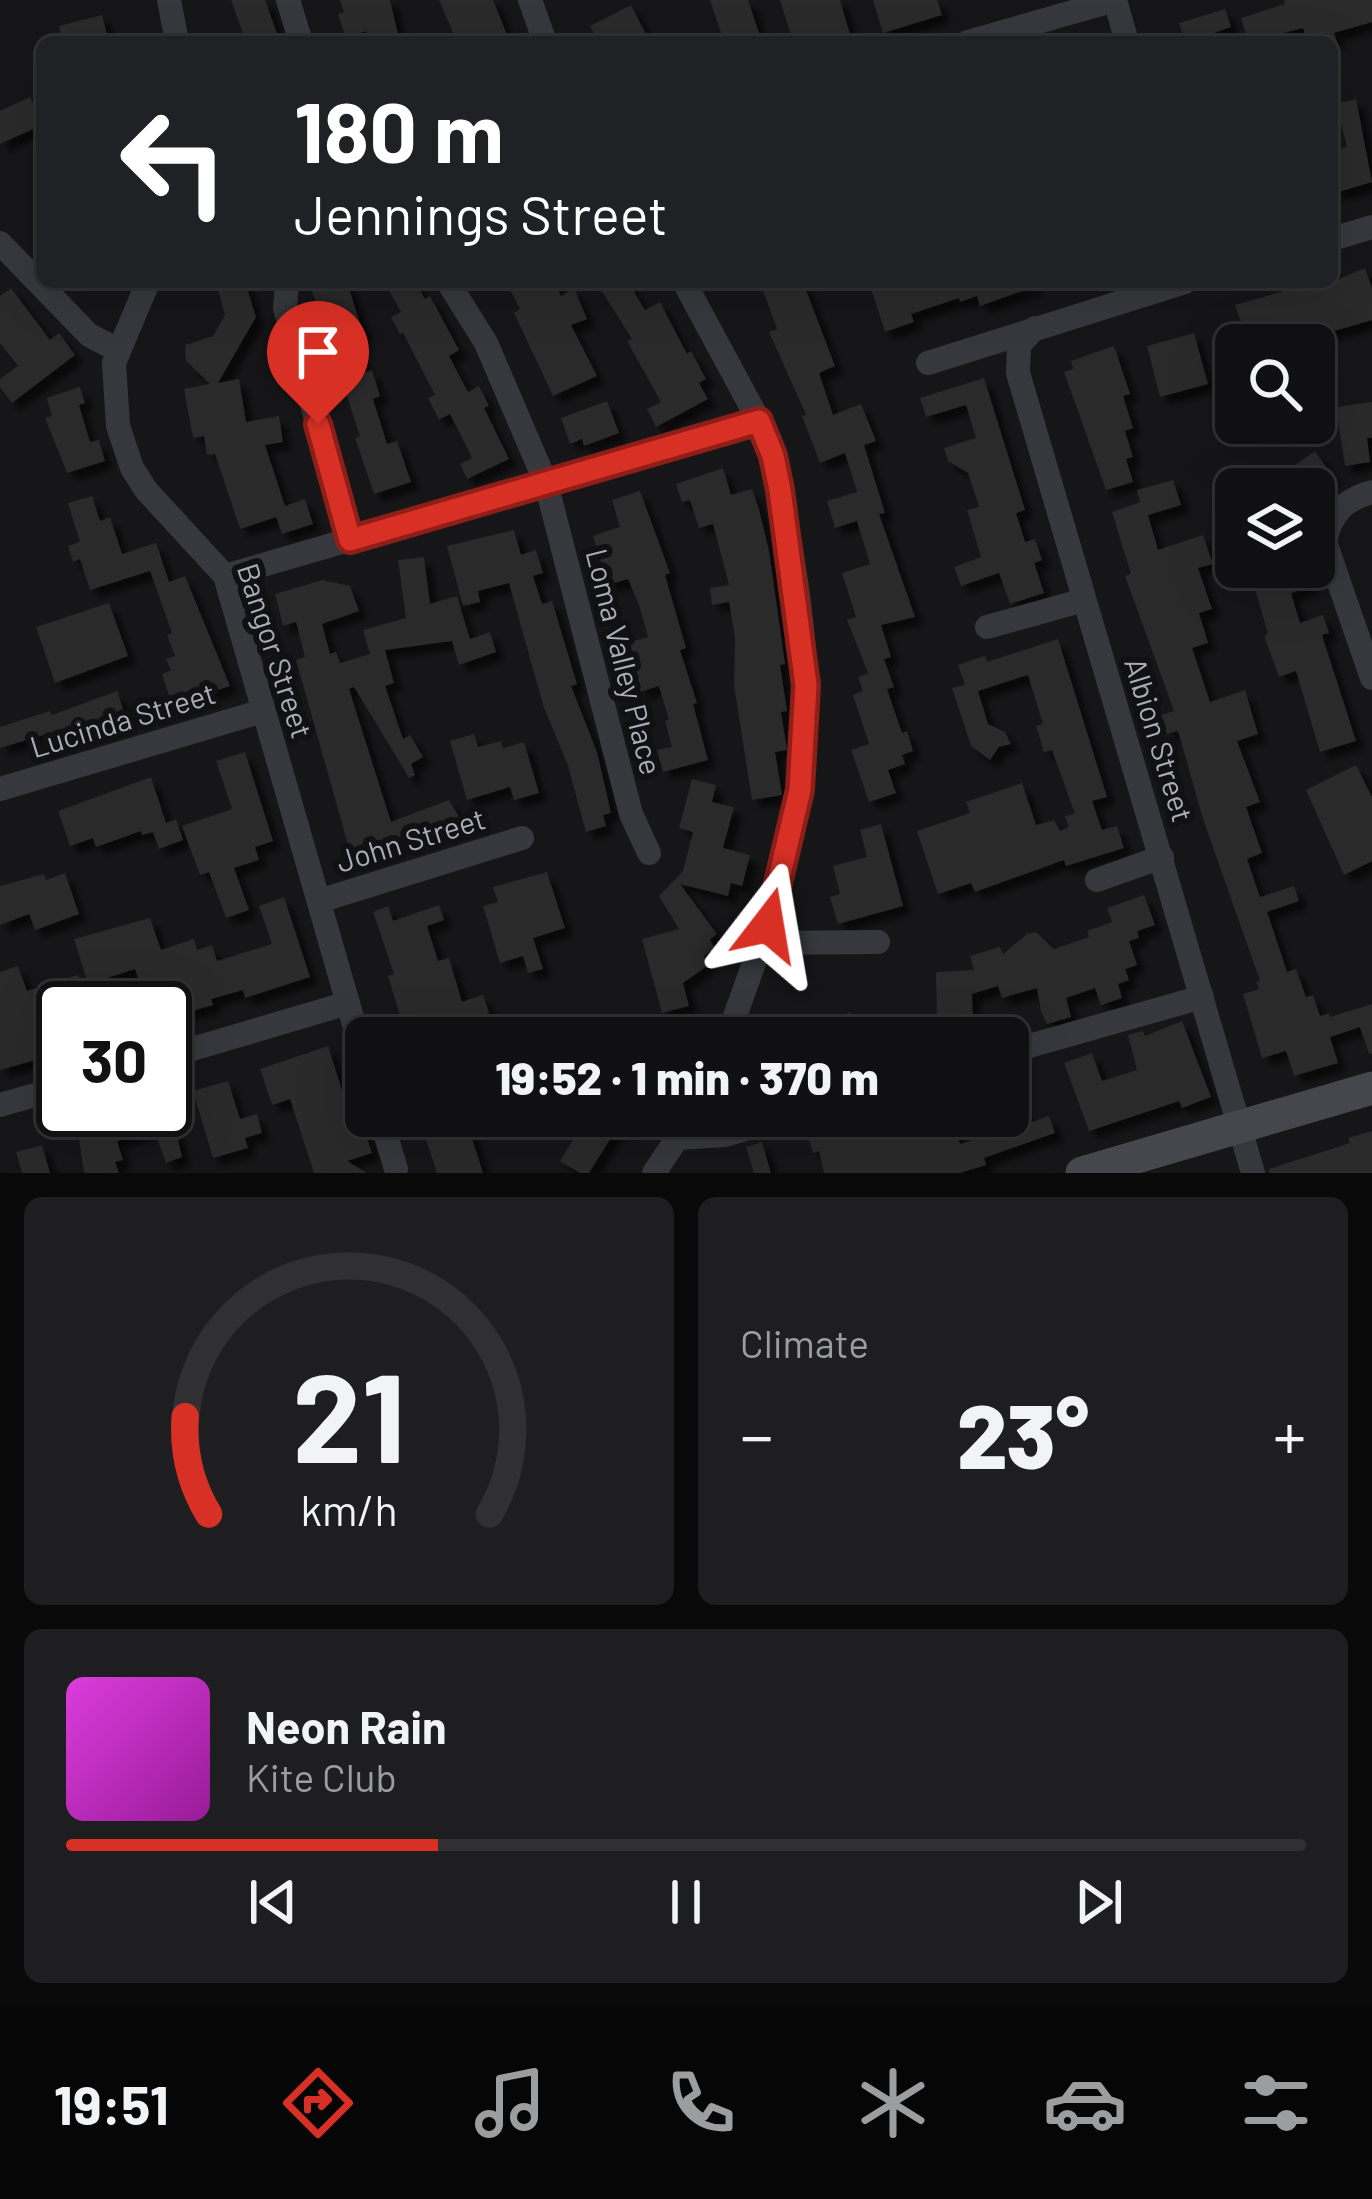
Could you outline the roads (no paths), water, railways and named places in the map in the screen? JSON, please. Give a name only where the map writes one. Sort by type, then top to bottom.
[{"type":"main road","points":[[1082,1173],[1372,1088]]},
{"type":"street","points":[[169,0],[176,36]]},
{"type":"street","points":[[288,0],[299,36]]},
{"type":"street","points":[[530,0],[543,36]]},
{"type":"street","points":[[989,36],[1115,0],[1125,36]]},
{"type":"street","points":[[1338,237],[1372,227]]},
{"type":"street","points":[[0,243],[36,280]]},
{"type":"street","points":[[44,288],[89,335],[118,350]]},
{"type":"street","name":"Bangor Street","points":[[145,288],[114,363],[118,426],[132,468],[225,576],[352,1017]]},
{"type":"street","points":[[287,288],[285,308],[350,540]]},
{"type":"street","name":"Loma Valley Place","points":[[452,288],[486,343],[546,483],[632,814],[649,853]]},
{"type":"street","points":[[686,288],[759,421],[773,456],[806,685],[800,790],[762,943],[735,1017]]},
{"type":"street","points":[[928,363],[1165,288]]},
{"type":"street","name":"Albion Street","points":[[1035,328],[1019,345],[1018,373],[1253,1173]]},
{"type":"street","points":[[225,576],[759,421]]},
{"type":"street","points":[[1364,494],[1329,523],[1325,542],[1372,678]]},
{"type":"street","points":[[987,627],[1084,600]]},
{"type":"street","name":"Lucinda Street","points":[[0,789],[263,711]]},
{"type":"street","name":"John Street","points":[[319,901],[522,838]]},
{"type":"street","points":[[1097,880],[1162,857]]},
{"type":"street","points":[[762,943],[878,942]]},
{"type":"street","points":[[1029,1046],[1202,998]]},
{"type":"street","points":[[192,1049],[348,1003]]},
{"type":"street","points":[[0,1105],[36,1095]]},
{"type":"street","points":[[386,1137],[396,1168]]},
{"type":"street","points":[[654,1173],[678,1137]]}]
